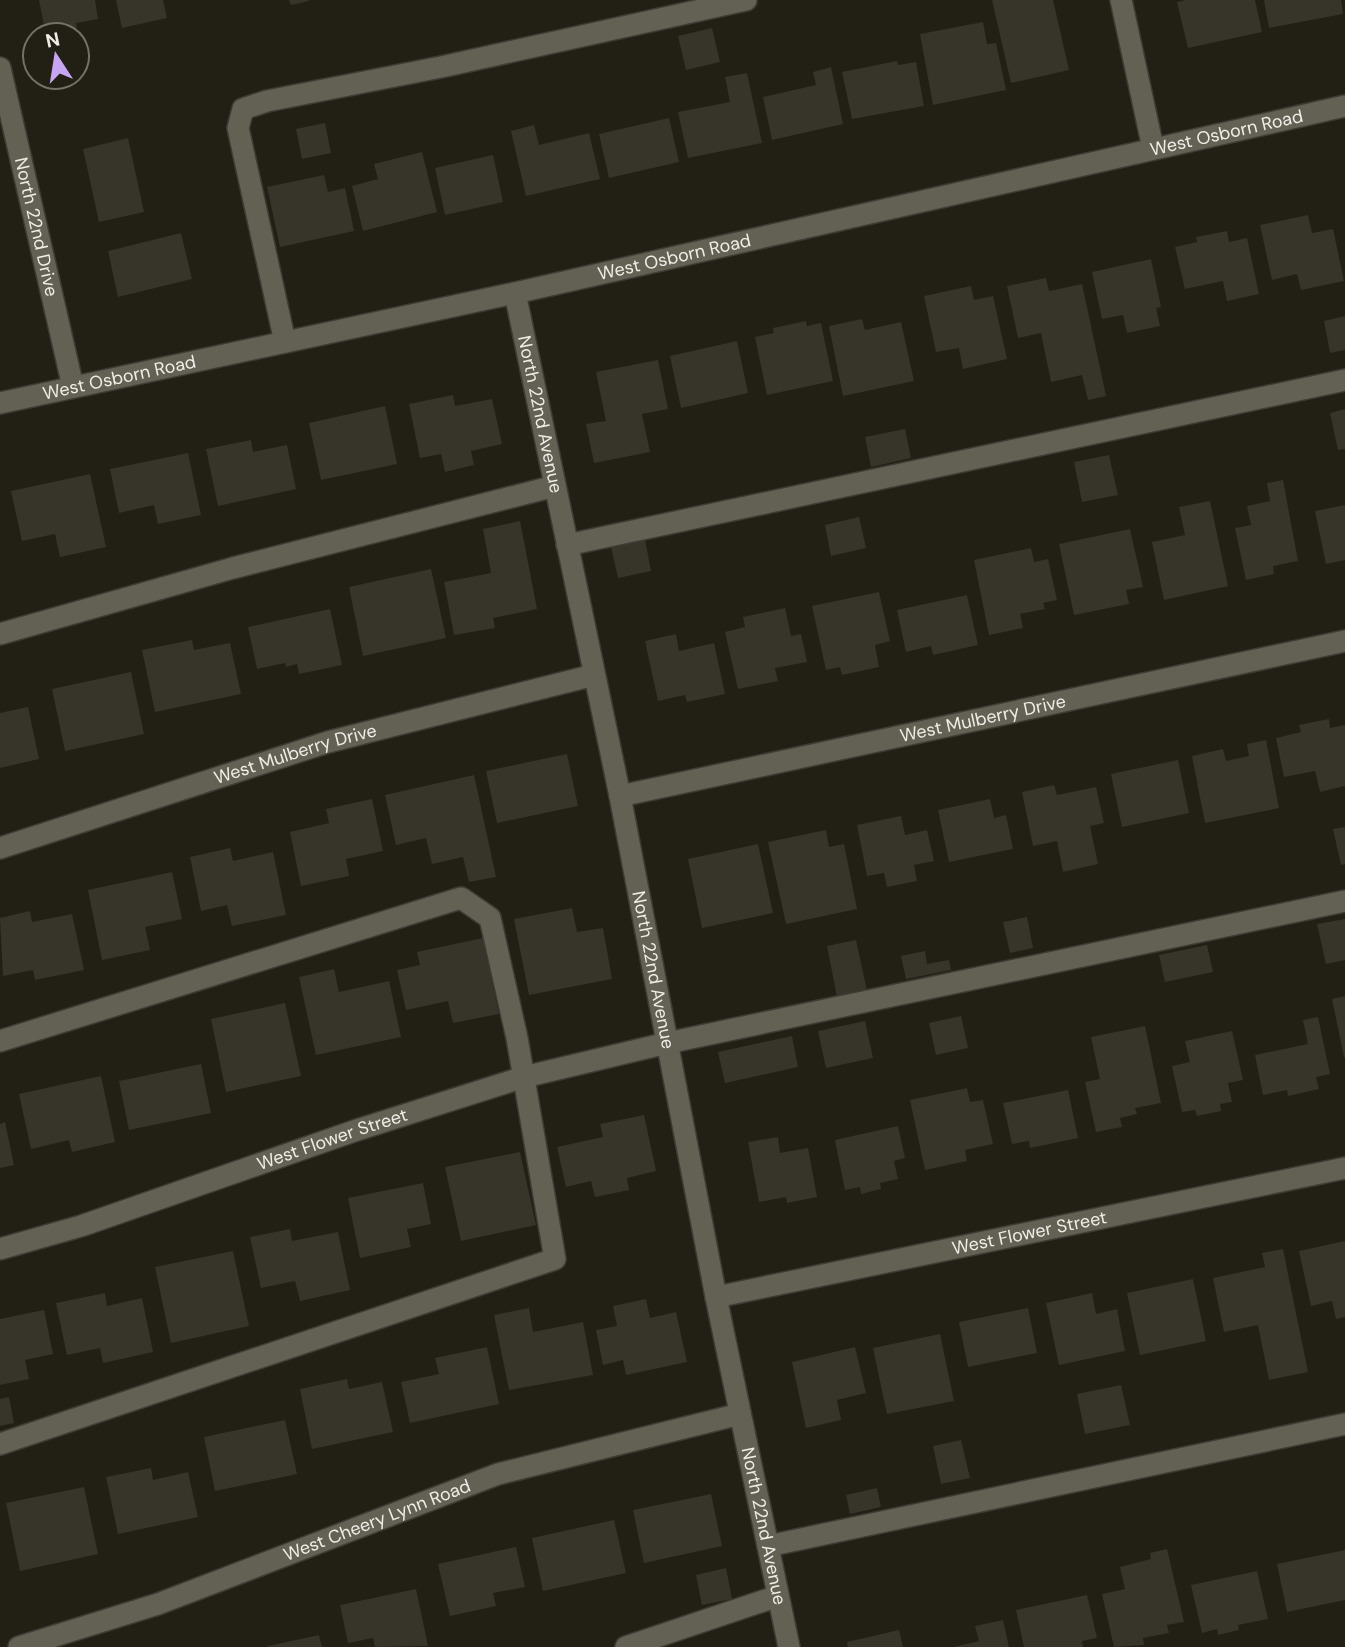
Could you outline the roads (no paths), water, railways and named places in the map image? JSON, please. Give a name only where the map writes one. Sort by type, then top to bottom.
[{"type":"street","points":[[285,341],[238,128],[243,109],[267,101],[441,67],[746,0]]},
{"type":"street","points":[[1121,0],[1153,148]]},
{"type":"street","name":"North 22nd Drive","points":[[0,68],[73,387]]},
{"type":"street","name":"West Osborn Road","points":[[0,403],[515,293],[1345,106]]},
{"type":"street","name":"North 22nd Avenue","points":[[515,293],[620,796],[716,1297],[789,1647]]},
{"type":"street","points":[[567,545],[1345,380]]},
{"type":"street","points":[[0,634],[233,568],[555,486]]},
{"type":"street","name":"West Mulberry Drive","points":[[620,796],[1345,642]]},
{"type":"street","name":"West Mulberry Drive","points":[[0,848],[328,742],[594,675]]},
{"type":"street","points":[[0,1041],[461,898],[490,918],[524,1077],[555,1259],[0,1444]]},
{"type":"street","name":"West Flower Street","points":[[0,1249],[81,1226],[357,1130],[524,1077],[667,1043],[1345,901]]},
{"type":"street","name":"West Flower Street","points":[[716,1297],[1345,1168]]},
{"type":"street","name":"West Cheery Lynn Road","points":[[19,1647],[159,1604],[498,1474],[740,1414]]},
{"type":"street","points":[[768,1546],[1345,1424]]},
{"type":"street","points":[[626,1647],[778,1595]]}]
